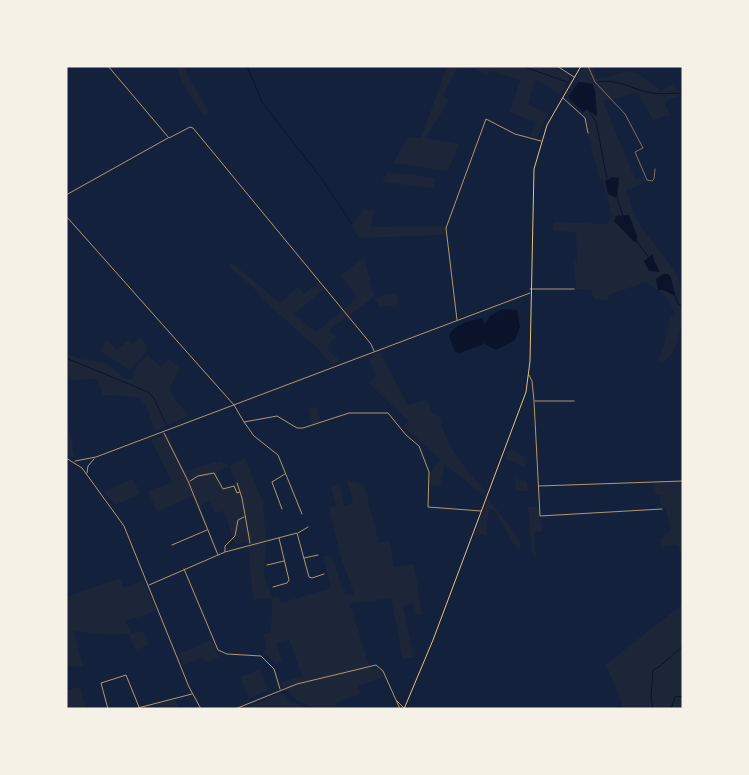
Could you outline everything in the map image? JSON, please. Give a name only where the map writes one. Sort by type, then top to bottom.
[{"type":"main road","points":[[404,708],[433,640],[526,391],[529,374],[532,180],[541,141],[562,98],[581,66]]},
{"type":"street","points":[[108,66],[169,138]]},
{"type":"street","points":[[556,66],[575,77]]},
{"type":"street","points":[[562,98],[584,118],[588,133]]},
{"type":"street","points":[[457,320],[446,228],[486,119],[515,134],[541,141]]},
{"type":"street","points":[[66,196],[169,138],[190,127],[193,128],[371,344],[374,352]]},
{"type":"street","points":[[66,216],[234,405],[254,436],[278,455],[302,514]]},
{"type":"street","points":[[530,289],[574,289]]},
{"type":"street","points":[[74,461],[85,461],[164,432],[530,293]]},
{"type":"street","points":[[529,374],[534,393],[540,516],[662,509]]},
{"type":"street","points":[[526,391],[534,393]]},
{"type":"street","points":[[534,401],[574,402]]},
{"type":"street","points":[[244,422],[277,416],[297,428],[303,428],[349,413],[388,413],[406,435],[419,446],[429,472],[428,507],[482,511]]},
{"type":"street","points":[[164,432],[188,481],[218,555]]},
{"type":"street","points":[[87,474],[89,465],[96,457]]},
{"type":"street","points":[[66,458],[74,461],[87,474],[124,526],[192,694],[201,709]]},
{"type":"street","points":[[85,461],[89,465]]},
{"type":"street","points":[[81,467],[85,461]]},
{"type":"street","points":[[81,467],[89,465]]},
{"type":"street","points":[[188,481],[198,476],[214,473],[222,489],[234,486],[237,492],[240,492]]},
{"type":"street","points":[[282,509],[272,482],[286,474]]},
{"type":"street","points":[[538,486],[683,481]]},
{"type":"street","points":[[237,483],[250,544]]},
{"type":"street","points":[[225,552],[225,546],[235,536],[238,520],[244,517]]},
{"type":"street","points":[[148,585],[225,552],[297,533],[308,527]]},
{"type":"street","points":[[172,545],[208,530]]},
{"type":"street","points":[[297,533],[309,577],[312,578],[324,574]]},
{"type":"street","points":[[273,587],[289,582],[279,538]]},
{"type":"street","points":[[304,558],[318,555]]},
{"type":"street","points":[[267,565],[284,560]]},
{"type":"street","points":[[184,569],[218,650],[227,654],[261,656],[274,669],[281,690]]},
{"type":"street","points":[[235,709],[297,684],[376,665],[383,671],[400,708],[404,708]]},
{"type":"street","points":[[108,709],[102,683],[126,675],[139,707]]},
{"type":"street","points":[[134,709],[192,694]]},
{"type":"street","points":[[397,701],[404,708]]},
{"type":"street","points":[[401,703],[406,702]]},
{"type":"path","points":[[588,66],[595,82],[625,114],[630,122],[643,148],[635,152],[647,180],[652,181],[654,179],[654,169]]},
{"type":"shaded area","points":[[177,66],[184,66],[189,79],[206,107],[208,113],[205,117],[182,83]]},
{"type":"shaded area","points":[[447,66],[458,66],[443,95],[449,101],[425,138],[459,144],[448,171],[393,163],[408,137],[421,138]]},
{"type":"shaded area","points":[[462,66],[554,66],[571,76],[560,94],[535,79],[528,104],[547,114],[537,138],[531,136],[535,122],[510,112],[520,80],[489,71],[487,76],[473,69],[463,69]]},
{"type":"shaded area","points":[[583,66],[592,67],[596,78],[632,72],[645,78],[660,91],[672,85],[677,90],[683,92],[683,95],[667,100],[665,103],[670,115],[653,120],[638,93],[603,101],[635,179],[644,176],[644,184],[626,190],[634,212],[647,234],[673,269],[683,295],[683,311],[676,345],[672,353],[661,362],[659,359],[665,343],[670,318],[676,314],[665,296],[646,282],[608,295],[609,301],[594,299],[591,290],[576,289],[574,262],[577,262],[576,232],[554,231],[554,222],[607,224],[612,216],[602,178],[599,178],[583,112],[587,109],[596,116],[595,91],[592,84],[579,82],[579,74]],"holes":[[[619,215],[625,215],[637,236],[633,242],[620,227]],[[671,278],[676,294],[675,296],[664,290]]]},
{"type":"shaded area","points":[[579,82],[592,84],[595,91],[597,116],[587,109],[583,112],[568,97]]},
{"type":"shaded area","points":[[388,172],[435,178],[433,188],[382,182]]},
{"type":"shaded area","points":[[613,177],[619,178],[617,198],[608,194],[605,181]]},
{"type":"shaded area","points":[[363,209],[374,211],[371,227],[444,226],[445,235],[359,238],[352,226]]},
{"type":"shaded area","points":[[629,215],[637,236],[636,243],[614,221],[616,216]]},
{"type":"shaded area","points":[[653,254],[660,272],[649,271],[644,261]]},
{"type":"shaded area","points":[[364,257],[374,297],[329,330],[336,337],[328,345],[329,351],[339,360],[332,365],[317,348],[271,307],[252,286],[229,267],[232,263],[280,303],[298,287],[304,294],[319,282],[324,289],[294,314],[316,332],[357,298],[341,275]]},
{"type":"shaded area","points":[[663,274],[668,274],[671,278],[675,296],[664,290],[658,290],[656,279]]},
{"type":"shaded area","points":[[396,294],[398,304],[380,308],[374,297]]},
{"type":"shaded area","points":[[503,309],[517,310],[520,327],[515,340],[496,350],[485,344],[484,339],[484,344],[460,353],[455,352],[449,336],[454,329],[482,318],[485,325],[490,316]]},
{"type":"shaded area","points":[[140,337],[148,350],[130,370],[100,351],[105,346],[102,344],[106,339],[117,350],[128,340],[133,344]]},
{"type":"shaded area","points":[[380,352],[408,405],[427,400],[432,413],[440,417],[452,448],[487,493],[486,498],[445,464],[440,486],[429,485],[430,473],[440,459],[404,427],[408,421],[369,383],[376,376],[368,357]]},
{"type":"shaded area","points":[[66,353],[81,359],[106,363],[127,380],[134,378],[133,371],[147,355],[161,367],[168,359],[181,369],[175,377],[171,389],[174,398],[189,416],[155,431],[147,409],[140,399],[127,396],[103,395],[97,379],[66,380]]},
{"type":"shaded area","points":[[317,407],[320,422],[313,425],[308,408]]},
{"type":"shaded area","points":[[67,418],[75,457],[66,455]]},
{"type":"shaded area","points":[[167,434],[185,471],[220,461],[229,466],[245,458],[263,502],[266,541],[264,575],[272,598],[253,600],[248,544],[244,542],[235,545],[224,511],[214,513],[210,501],[200,506],[218,552],[225,551],[218,555],[192,496],[157,512],[148,491],[172,482],[151,440]],"holes":[[[229,466],[236,483],[222,488],[217,472]]]},
{"type":"shaded area","points":[[509,449],[525,457],[526,468],[505,459]]},
{"type":"shaded area","points":[[515,478],[527,483],[528,491],[516,491]]},
{"type":"shaded area","points":[[133,479],[141,494],[114,505],[104,491]]},
{"type":"shaded area","points":[[347,480],[364,484],[379,543],[389,540],[394,567],[414,564],[422,614],[416,615],[413,602],[403,607],[414,657],[403,659],[391,598],[350,604],[370,669],[378,668],[383,677],[358,686],[361,694],[337,702],[335,709],[319,708],[304,704],[291,696],[281,682],[302,676],[289,639],[276,643],[282,661],[276,664],[264,653],[266,644],[263,634],[271,632],[272,598],[279,596],[281,603],[331,588],[323,557],[331,555],[345,595],[354,594],[340,554],[329,508],[336,506],[331,486],[339,484],[344,506],[353,503]]},
{"type":"shaded area","points":[[683,480],[683,555],[677,545],[662,546],[660,539],[671,530],[665,507],[661,507],[660,495],[654,495],[653,481]]},
{"type":"shaded area","points":[[488,499],[521,544],[519,551],[495,512],[489,508],[486,534],[474,535]]},
{"type":"shaded area","points":[[528,507],[538,507],[543,531],[534,532],[536,560],[531,550]]},
{"type":"shaded area","points":[[120,578],[123,588],[143,580],[156,611],[126,621],[131,634],[144,631],[149,645],[135,650],[129,634],[109,635],[74,631],[83,666],[66,667],[66,597]]},
{"type":"shaded area","points":[[683,604],[683,709],[624,709],[606,664]]},
{"type":"shaded area","points":[[211,640],[219,657],[207,662],[201,657],[183,666],[179,654]]},
{"type":"shaded area","points":[[260,669],[268,690],[249,698],[240,677]]},
{"type":"shaded area","points":[[80,687],[86,709],[66,709],[66,690]]},
{"type":"shaded area","points":[[282,693],[291,702],[309,709],[242,709]]},
{"type":"shaded area","points":[[175,699],[179,707],[160,709],[157,703]]},
{"type":"waterway","points":[[247,66],[262,102],[321,178],[352,224]]},
{"type":"waterway","points":[[522,66],[567,82]]},
{"type":"waterway","points":[[598,82],[619,83],[652,93],[683,94]]},
{"type":"waterway","points":[[587,108],[596,122],[607,179]]},
{"type":"waterway","points":[[617,198],[623,216]]},
{"type":"waterway","points":[[635,239],[649,258]]},
{"type":"waterway","points":[[675,296],[678,304],[683,307]]},
{"type":"waterway","points":[[66,358],[148,392],[153,397],[167,426]]},
{"type":"waterway","points":[[653,709],[651,695],[653,670],[683,646]]},
{"type":"waterway","points":[[671,709],[675,697],[683,696]]}]
